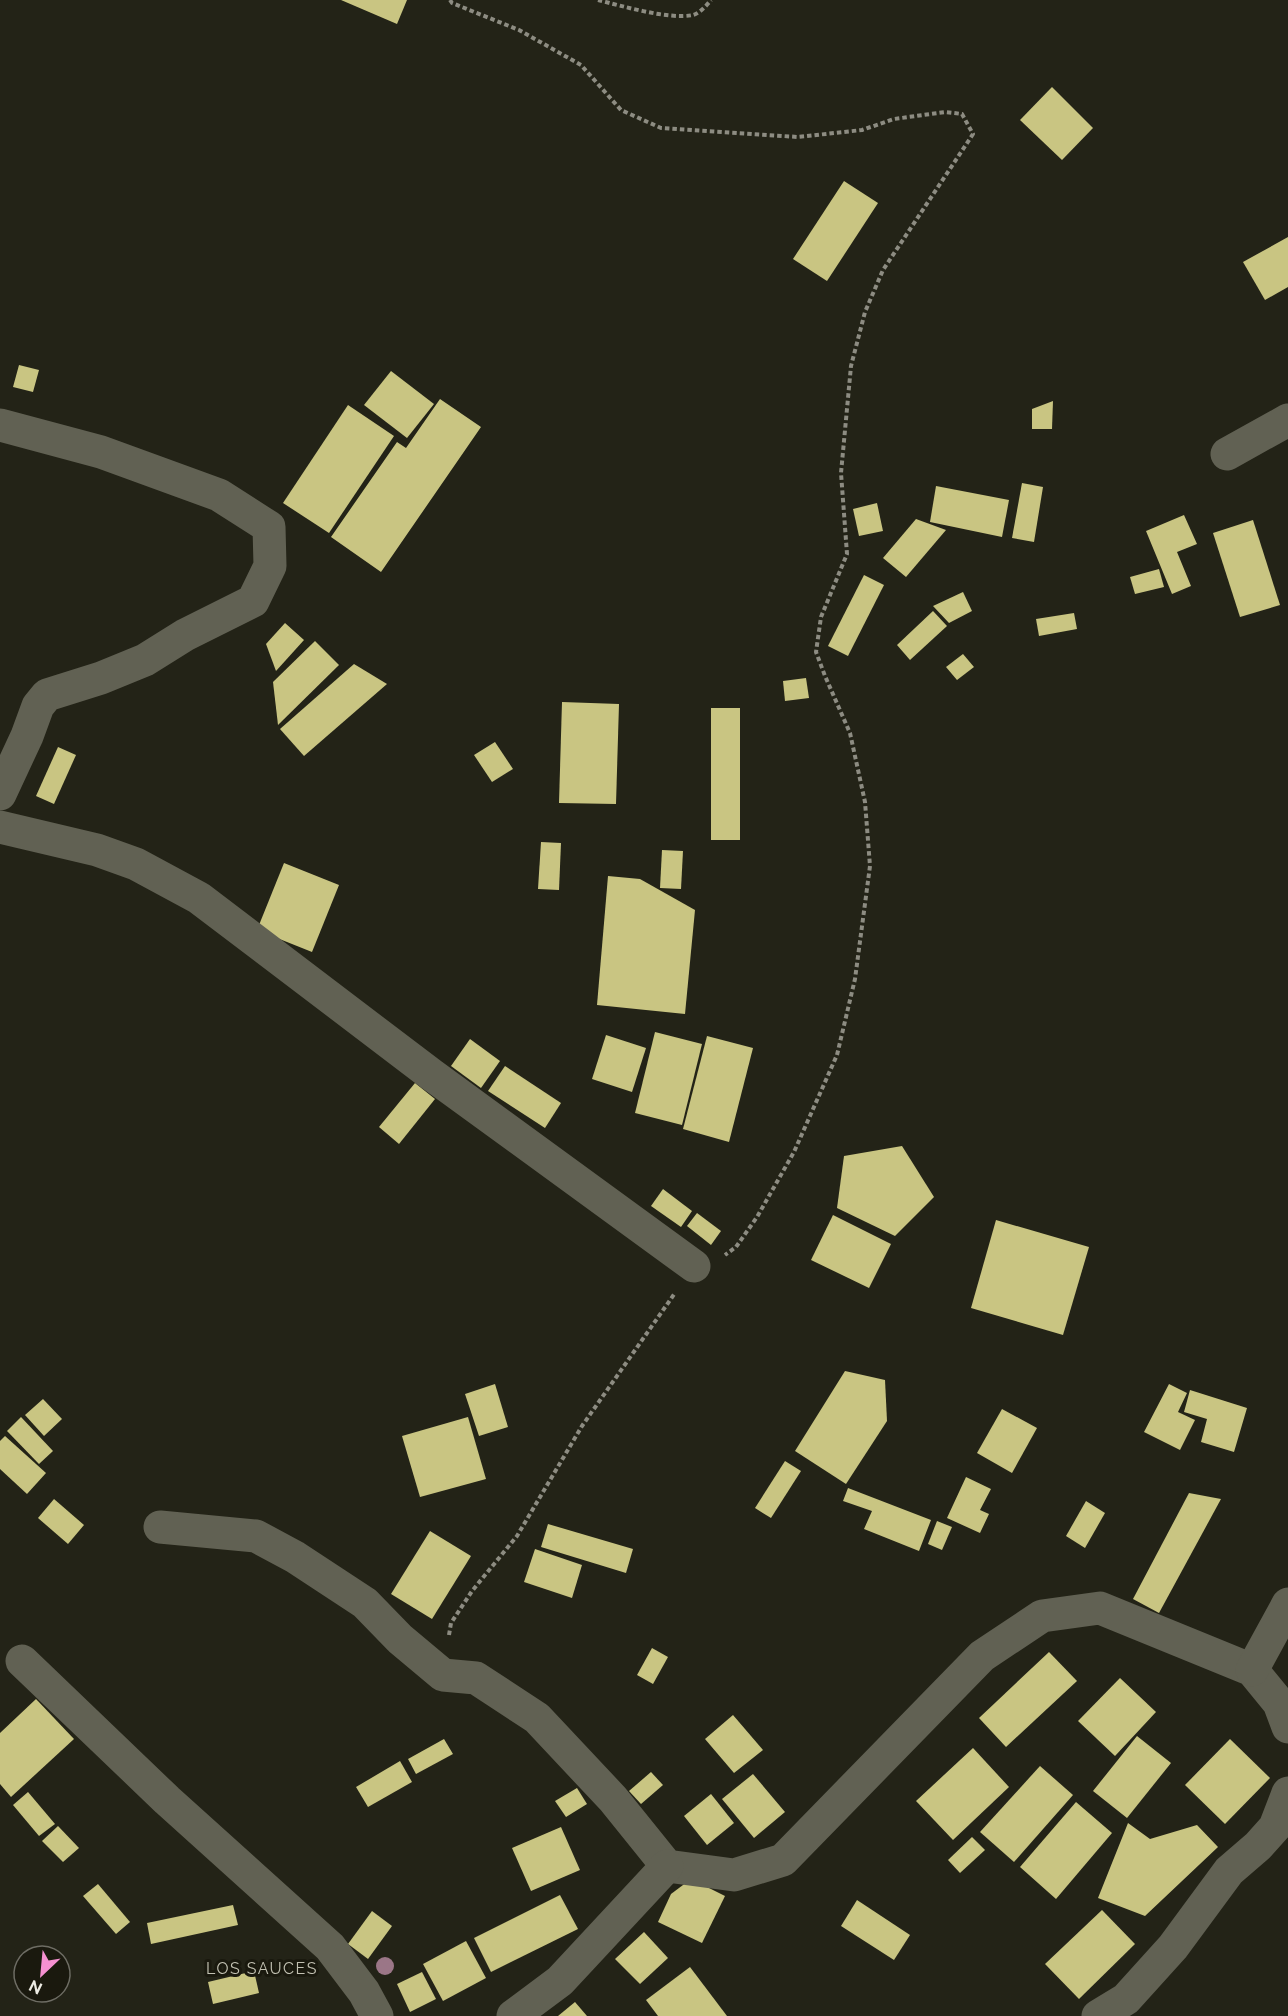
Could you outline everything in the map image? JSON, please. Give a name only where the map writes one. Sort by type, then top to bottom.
[{"type":"street","points":[[1227,454],[1288,420]]},
{"type":"street","points":[[0,424],[101,452],[219,495],[270,527],[270,566],[253,601],[185,635],[145,660],[101,678],[47,695],[38,706],[0,794]]},
{"type":"street","points":[[0,827],[97,850],[136,864],[199,898],[432,1075],[694,1266]]},
{"type":"street","points":[[160,1527],[256,1536],[295,1557],[365,1603],[400,1639],[443,1675],[476,1678],[537,1718],[613,1799],[667,1866],[734,1875],[783,1860],[982,1656],[1042,1616],[1100,1608],[1252,1670],[1279,1703],[1288,1727]]},
{"type":"street","points":[[1252,1670],[1288,1604]]},
{"type":"street","points":[[22,1661],[167,1800],[330,1947],[364,1992],[377,2016]]},
{"type":"street","points":[[1098,2016],[1126,1999],[1173,1947],[1229,1871],[1258,1846],[1275,1827],[1288,1793]]},
{"type":"street","points":[[513,2016],[560,1981],[667,1866]]},
{"type":"path","points":[[443,1675],[451,1623],[472,1591],[517,1536],[582,1426],[694,1266],[707,1268],[736,1246],[757,1217],[794,1152],[837,1055],[855,979],[870,866],[865,802],[850,733],[816,652],[820,617],[847,554],[841,473],[851,366],[865,312],[883,270],[973,134],[962,114],[945,112],[894,119],[862,130],[798,136],[661,128],[621,110],[581,65],[519,30],[452,3],[450,0]]},
{"type":"path","points":[[598,0],[661,15],[694,15],[711,0]]},
{"type":"building","points":[[341,0],[407,0],[397,24]]},
{"type":"building","points":[[1052,87],[1093,128],[1062,160],[1020,120]]},
{"type":"building","points":[[844,181],[878,203],[827,281],[793,259]]},
{"type":"building","points":[[1288,237],[1288,287],[1265,300],[1243,262]]},
{"type":"building","points":[[19,365],[39,370],[33,392],[13,387]]},
{"type":"building","points":[[391,371],[434,404],[407,438],[364,405]]},
{"type":"building","points":[[440,399],[481,427],[381,572],[331,537],[397,442],[406,448]]},
{"type":"building","points":[[1053,401],[1052,429],[1032,429],[1032,409]]},
{"type":"building","points":[[348,405],[394,436],[329,533],[283,503]]},
{"type":"building","points":[[1022,483],[1043,487],[1034,542],[1012,538]]},
{"type":"building","points":[[936,486],[1009,500],[1002,537],[930,522]]},
{"type":"building","points":[[877,503],[883,531],[859,536],[853,509]]},
{"type":"building","points":[[1184,515],[1197,544],[1177,552],[1191,586],[1172,594],[1146,531]]},
{"type":"building","points":[[916,519],[946,530],[906,577],[883,558]]},
{"type":"building","points":[[1253,520],[1280,605],[1240,617],[1213,533]]},
{"type":"building","points":[[1159,569],[1164,587],[1135,594],[1130,577]]},
{"type":"building","points":[[864,575],[884,585],[848,656],[828,646]]},
{"type":"building","points":[[963,592],[972,611],[949,623],[933,606]]},
{"type":"building","points":[[933,611],[947,626],[910,660],[897,645]]},
{"type":"building","points":[[1074,613],[1077,629],[1039,636],[1036,619]]},
{"type":"building","points":[[285,623],[304,640],[276,671],[266,644]]},
{"type":"building","points":[[315,641],[339,665],[278,725],[273,682]]},
{"type":"building","points":[[963,654],[974,667],[957,680],[946,667]]},
{"type":"building","points":[[354,664],[387,684],[304,756],[280,729]]},
{"type":"building","points":[[806,678],[809,698],[785,701],[783,681]]},
{"type":"building","points":[[562,702],[619,704],[616,804],[559,803]]},
{"type":"building","points":[[711,708],[740,708],[740,840],[711,840]]},
{"type":"building","points":[[495,742],[513,769],[492,782],[474,755]]},
{"type":"building","points":[[58,747],[76,755],[54,804],[36,796]]},
{"type":"building","points":[[541,842],[561,843],[559,890],[538,889]]},
{"type":"building","points":[[662,850],[683,851],[681,889],[660,888]]},
{"type":"building","points":[[284,863],[339,885],[312,952],[257,930]]},
{"type":"building","points":[[608,876],[640,879],[695,910],[685,1014],[597,1005]]},
{"type":"building","points":[[655,1032],[702,1044],[682,1125],[635,1113]]},
{"type":"building","points":[[606,1035],[646,1048],[632,1092],[592,1079]]},
{"type":"building","points":[[707,1036],[753,1048],[729,1142],[683,1129]]},
{"type":"building","points":[[470,1039],[500,1061],[481,1088],[451,1066]]},
{"type":"building","points":[[505,1066],[561,1103],[545,1128],[488,1091]]},
{"type":"building","points":[[415,1083],[435,1099],[399,1144],[379,1127]]},
{"type":"building","points":[[902,1146],[934,1197],[895,1236],[837,1208],[844,1156]]},
{"type":"building","points":[[663,1189],[692,1211],[681,1227],[651,1206]]},
{"type":"building","points":[[697,1213],[721,1231],[711,1245],[687,1226]]},
{"type":"building","points":[[833,1215],[891,1244],[869,1288],[811,1260]]},
{"type":"building","points":[[996,1220],[1089,1247],[1063,1335],[971,1308]]},
{"type":"building","points":[[845,1371],[885,1380],[887,1421],[846,1484],[795,1451]]},
{"type":"building","points":[[495,1384],[508,1427],[479,1436],[465,1394]]},
{"type":"building","points":[[1169,1384],[1187,1393],[1178,1412],[1195,1420],[1180,1450],[1144,1432]]},
{"type":"building","points":[[1190,1390],[1247,1408],[1234,1452],[1201,1442],[1207,1419],[1184,1412]]},
{"type":"building","points":[[43,1399],[62,1419],[44,1436],[25,1415]]},
{"type":"building","points":[[1002,1409],[1037,1428],[1012,1473],[977,1453]]},
{"type":"building","points":[[21,1417],[53,1451],[39,1464],[7,1431]]},
{"type":"building","points":[[468,1417],[486,1479],[420,1497],[402,1436]]},
{"type":"building","points":[[5,1436],[46,1473],[27,1494],[0,1469],[0,1441]]},
{"type":"building","points":[[785,1461],[801,1471],[771,1518],[755,1508]]},
{"type":"building","points":[[966,1477],[991,1489],[980,1510],[989,1514],[980,1533],[947,1518]]},
{"type":"building","points":[[848,1488],[931,1520],[919,1551],[864,1529],[872,1511],[843,1501]]},
{"type":"building","points":[[1189,1493],[1221,1499],[1159,1613],[1133,1599]]},
{"type":"building","points":[[54,1499],[84,1525],[68,1544],[38,1518]]},
{"type":"building","points":[[1086,1501],[1105,1513],[1085,1548],[1066,1536]]},
{"type":"building","points":[[937,1521],[952,1527],[942,1550],[928,1544]]},
{"type":"building","points":[[548,1524],[633,1549],[626,1573],[541,1547]]},
{"type":"building","points":[[430,1531],[471,1556],[432,1619],[391,1594]]},
{"type":"building","points":[[535,1549],[582,1565],[572,1598],[524,1582]]},
{"type":"building","points":[[652,1648],[668,1657],[653,1684],[637,1675]]},
{"type":"building","points":[[1049,1652],[1077,1681],[1006,1747],[979,1718]]},
{"type":"building","points":[[1120,1678],[1156,1712],[1115,1756],[1078,1721]]},
{"type":"building","points":[[36,1699],[74,1739],[11,1797],[0,1784],[0,1733]]},
{"type":"building","points":[[733,1715],[763,1750],[734,1773],[705,1739]]},
{"type":"building","points":[[1137,1736],[1171,1763],[1127,1818],[1093,1791]]},
{"type":"building","points":[[444,1739],[453,1754],[416,1774],[408,1759]]},
{"type":"building","points":[[1230,1739],[1270,1778],[1225,1824],[1185,1785]]},
{"type":"building","points":[[973,1748],[1009,1787],[953,1840],[916,1801]]},
{"type":"building","points":[[400,1761],[412,1782],[368,1807],[356,1787]]},
{"type":"building","points":[[1040,1766],[1073,1795],[1014,1862],[980,1832]]},
{"type":"building","points":[[651,1772],[663,1785],[641,1804],[629,1791]]},
{"type":"building","points":[[753,1774],[785,1812],[754,1838],[722,1799]]},
{"type":"building","points":[[577,1788],[587,1804],[566,1817],[555,1801]]},
{"type":"building","points":[[28,1792],[55,1824],[39,1836],[13,1805]]},
{"type":"building","points":[[711,1794],[734,1823],[707,1845],[684,1816]]},
{"type":"building","points":[[1076,1802],[1112,1833],[1056,1899],[1020,1867]]},
{"type":"building","points":[[1128,1823],[1150,1839],[1197,1825],[1218,1847],[1145,1916],[1098,1898]]},
{"type":"building","points":[[58,1826],[79,1848],[63,1862],[42,1841]]},
{"type":"building","points":[[561,1827],[580,1870],[531,1891],[512,1848]]},
{"type":"building","points":[[972,1837],[985,1850],[960,1873],[948,1860]]},
{"type":"building","points":[[691,1879],[725,1896],[702,1943],[658,1922],[671,1894]]},
{"type":"building","points":[[98,1884],[130,1922],[116,1934],[83,1896]]},
{"type":"building","points":[[560,1895],[578,1929],[491,1972],[474,1938]]},
{"type":"building","points":[[857,1900],[910,1935],[894,1960],[841,1926]]},
{"type":"building","points":[[233,1905],[238,1925],[151,1944],[147,1923]]},
{"type":"building","points":[[1102,1910],[1135,1944],[1079,1999],[1045,1964]]},
{"type":"building","points":[[372,1911],[392,1926],[368,1959],[348,1944]]},
{"type":"building","points":[[644,1932],[668,1958],[640,1984],[615,1959]]},
{"type":"building","points":[[466,1941],[486,1978],[443,2001],[423,1964]]},
{"type":"building","points":[[690,1967],[727,2016],[658,2016],[646,2000]]},
{"type":"building","points":[[254,1971],[259,1993],[213,2004],[208,1982]]},
{"type":"building","points":[[422,1972],[436,1999],[410,2012],[397,1984]]},
{"type":"building","points":[[575,2002],[587,2016],[558,2016]]},
{"type":"district","name":"LOS SAUCES","points":[[262,1968]]}]
